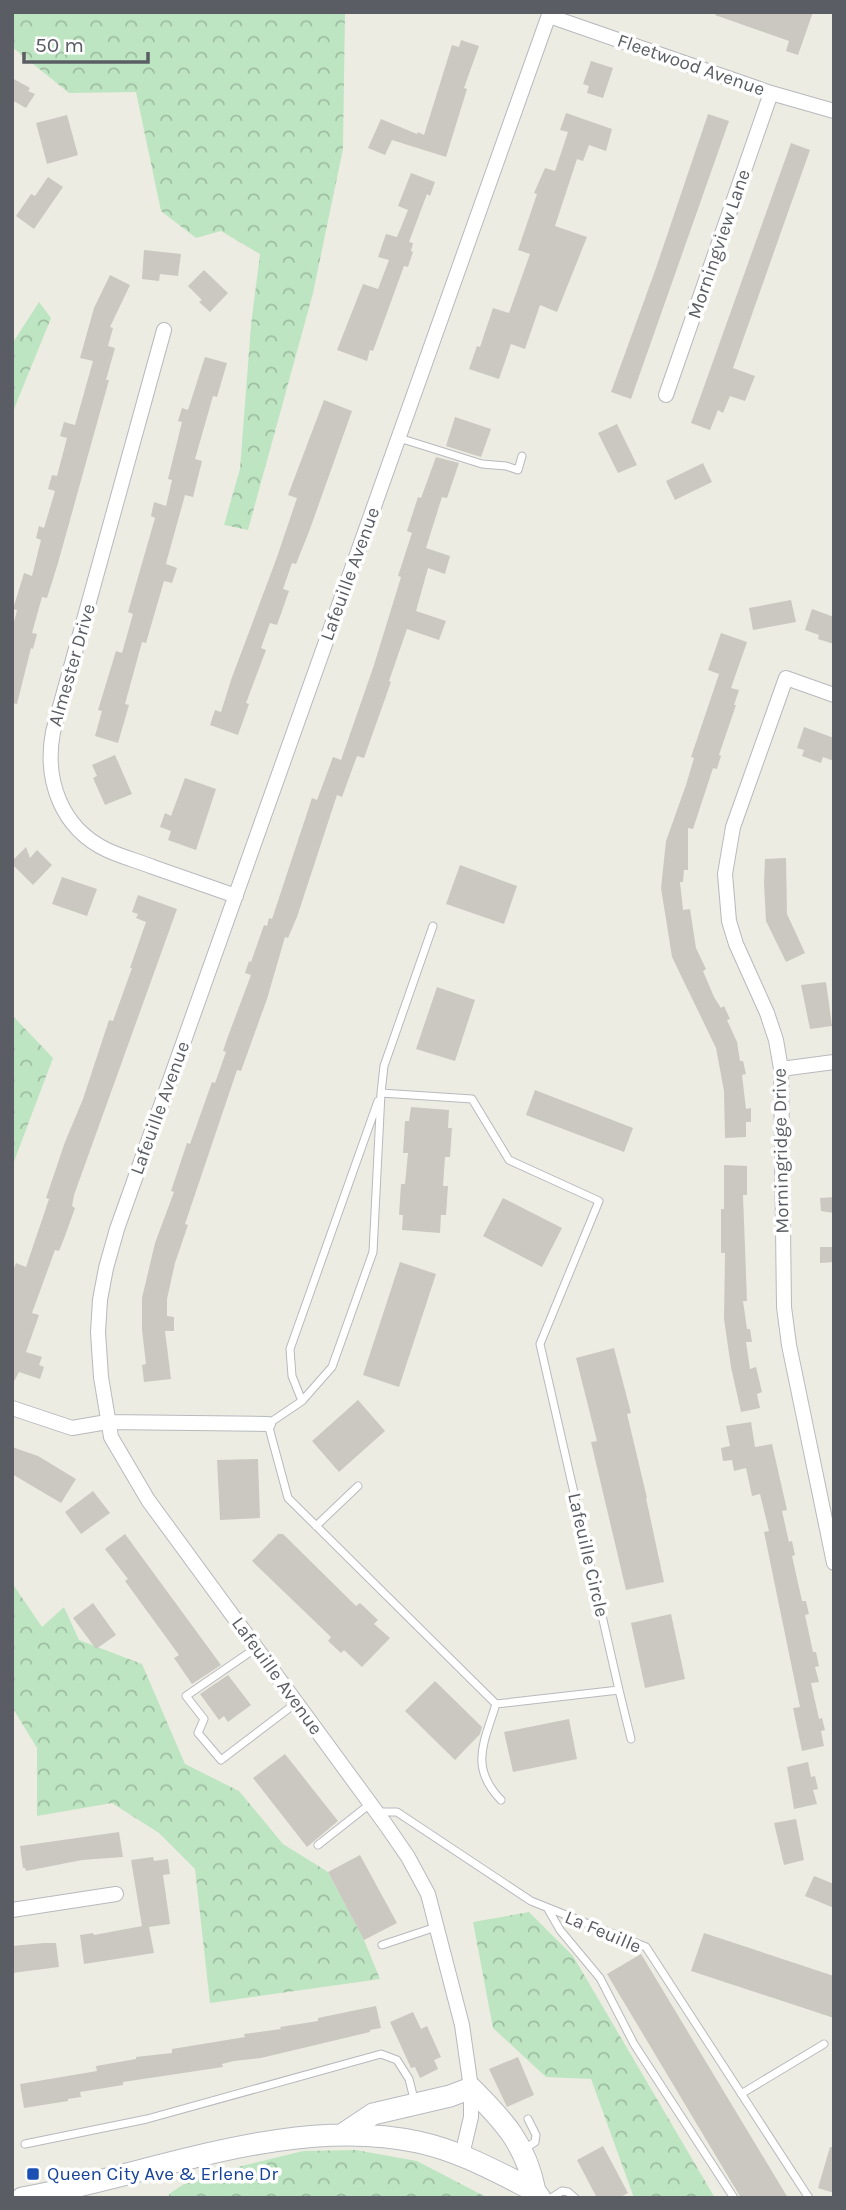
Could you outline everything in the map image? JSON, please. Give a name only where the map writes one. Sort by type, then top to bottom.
[{"type":"main road","points":[[343,2134],[373,2114],[450,2096],[471,2088],[505,2123],[523,2151],[542,2196]]},
{"type":"main road","points":[[22,2198],[289,2138],[343,2134],[416,2141],[462,2155],[542,2196]]},
{"type":"street","name":"Fleetwood Avenue","points":[[549,14],[771,93],[834,111]]},
{"type":"street","name":"Lafeuille Avenue","points":[[462,2155],[471,2117],[471,2088],[462,2025],[428,1894],[408,1857],[148,1500],[111,1437],[101,1377],[98,1332],[100,1300],[117,1229],[549,14]]},
{"type":"street","name":"Morningview Lane","points":[[666,395],[771,93]]},
{"type":"street","name":"Almester Drive","points":[[164,330],[53,732],[50,771],[54,790],[63,810],[86,838],[107,850],[236,896]]},
{"type":"street","name":"Morningridge Drive","points":[[834,695],[786,678],[733,827],[725,874],[729,921],[736,944],[767,1013],[776,1040],[781,1069],[784,1307],[789,1345],[834,1563]]},
{"type":"street","points":[[781,1069],[834,1062]]},
{"type":"street","points":[[12,1408],[72,1428],[107,1422],[268,1424]]},
{"type":"street","points":[[12,1910],[116,1894]]},
{"type":"lane","points":[[398,438],[482,464],[518,470],[523,456]]},
{"type":"lane","points":[[433,926],[384,1066],[373,1252],[332,1367],[302,1401],[268,1424],[288,1497],[496,1704]]},
{"type":"lane","points":[[302,1401],[292,1376],[289,1349],[381,1093]]},
{"type":"lane","name":"Lafeuille Circle","points":[[381,1093],[472,1099],[509,1160],[599,1201],[540,1344],[620,1690]]},
{"type":"lane","points":[[316,1526],[358,1486]]},
{"type":"lane","points":[[256,1647],[186,1696],[204,1719],[198,1733],[221,1760],[296,1702]]},
{"type":"lane","points":[[496,1704],[620,1690],[631,1739]]},
{"type":"lane","points":[[496,1704],[481,1761],[484,1778],[501,1800]]},
{"type":"lane","points":[[318,1844],[373,1808]]},
{"type":"lane","name":"La Feuille","points":[[373,1808],[397,1812],[531,1901],[646,1947],[809,2198]]},
{"type":"lane","points":[[548,1908],[560,1930],[600,1978],[634,2044],[734,2198]]},
{"type":"lane","points":[[382,1945],[437,1927]]},
{"type":"lane","points":[[741,2094],[824,2044]]},
{"type":"lane","points":[[25,2144],[147,2119],[381,2054],[397,2060],[409,2079],[415,2103]]},
{"type":"lane","points":[[523,2151],[535,2143],[536,2135],[528,2119]]},
{"type":"lane","points":[[542,2196],[562,2191],[569,2192],[575,2198]]},
{"type":"green space","points":[[12,12],[345,12],[343,149],[313,293],[248,530],[224,525],[240,469],[251,325],[260,254],[221,231],[196,238],[161,211],[136,92],[69,93],[12,47]]},
{"type":"green space","points":[[39,302],[51,318],[12,414],[12,344]]},
{"type":"green space","points":[[12,1015],[53,1058],[12,1167]]},
{"type":"green space","points":[[12,1583],[42,1627],[64,1607],[79,1640],[142,1664],[185,1764],[239,1791],[283,1844],[328,1872],[364,1940],[380,1979],[210,2003],[195,1869],[159,1833],[112,1803],[37,1816],[37,1748],[12,1707]]},
{"type":"green space","points":[[529,1912],[573,1956],[715,2198],[634,2198],[591,2079],[546,2077],[493,2028],[473,1922]]},
{"type":"green space","points":[[356,2150],[417,2161],[488,2198],[169,2198],[169,2194],[193,2178],[303,2151]]},
{"type":"building","points":[[716,12],[813,12],[798,55],[786,51],[789,41],[715,15]]},
{"type":"building","points":[[461,40],[479,46],[464,88],[467,89],[446,157],[392,140],[385,155],[368,148],[381,119],[424,135],[452,45],[459,47]]},
{"type":"building","points":[[591,61],[613,68],[603,98],[587,93],[589,86],[583,84]]},
{"type":"building","points":[[12,78],[35,94],[26,108],[12,100]]},
{"type":"building","points":[[566,113],[612,129],[606,151],[589,145],[583,161],[577,159],[555,226],[587,237],[557,312],[540,305],[525,349],[511,344],[499,379],[469,369],[477,346],[480,347],[493,308],[509,313],[530,254],[518,250],[537,194],[534,193],[545,168],[555,171],[568,132],[560,130]]},
{"type":"building","points":[[708,114],[729,121],[631,399],[611,392]]},
{"type":"building","points":[[67,115],[78,155],[47,164],[36,123]]},
{"type":"building","points":[[791,143],[810,150],[733,368],[755,376],[745,401],[730,396],[723,413],[718,410],[710,430],[691,423]]},
{"type":"building","points":[[411,173],[435,182],[430,196],[427,194],[409,242],[413,243],[413,252],[408,267],[404,266],[367,361],[337,350],[363,284],[378,289],[389,260],[378,257],[386,234],[397,237],[408,210],[398,206]]},
{"type":"building","points":[[48,177],[63,187],[34,229],[16,216],[31,194],[35,196]]},
{"type":"building","points":[[144,250],[181,254],[178,276],[160,274],[159,281],[142,279]]},
{"type":"building","points":[[204,270],[228,293],[210,312],[188,286]]},
{"type":"building","points":[[110,275],[130,285],[110,327],[113,328],[108,346],[115,348],[106,380],[109,380],[58,563],[47,598],[42,597],[32,633],[37,634],[17,704],[12,703],[12,630],[17,610],[13,609],[24,573],[32,576],[41,540],[36,538],[39,526],[44,528],[55,491],[48,489],[52,475],[57,476],[67,438],[60,436],[64,422],[75,425],[93,361],[80,358],[94,308]]},
{"type":"building","points":[[205,357],[227,363],[217,397],[213,396],[195,459],[202,461],[193,497],[185,495],[166,564],[177,568],[172,583],[164,581],[146,643],[142,642],[125,704],[129,705],[118,743],[95,736],[102,711],[98,710],[116,651],[122,653],[133,614],[128,612],[155,518],[151,516],[154,502],[166,506],[172,480],[168,479],[182,422],[178,421],[182,408],[188,410]]},
{"type":"building","points":[[324,400],[352,411],[310,529],[296,564],[292,563],[283,589],[289,591],[277,625],[270,623],[261,648],[266,650],[246,703],[249,704],[238,735],[210,725],[215,710],[221,712],[277,557],[297,498],[288,495]]},
{"type":"building","points":[[455,417],[491,429],[481,457],[446,446]]},
{"type":"building","points":[[617,424],[637,465],[618,473],[598,433]]},
{"type":"building","points":[[436,457],[459,463],[447,498],[442,497],[426,548],[450,556],[445,574],[428,568],[416,611],[446,621],[439,640],[407,629],[364,758],[357,756],[342,797],[337,795],[297,917],[288,938],[285,937],[267,999],[241,1071],[237,1070],[185,1224],[188,1225],[175,1263],[167,1299],[167,1316],[174,1317],[174,1331],[165,1331],[171,1379],[144,1382],[142,1365],[146,1364],[142,1298],[155,1243],[174,1192],[171,1191],[187,1143],[190,1144],[212,1082],[215,1083],[226,1052],[223,1051],[227,1039],[251,975],[245,973],[249,961],[251,962],[264,925],[267,926],[269,918],[272,919],[312,798],[317,800],[333,757],[341,760],[401,577],[398,576],[412,533],[407,531],[418,497],[421,498]]},
{"type":"building","points":[[703,463],[712,482],[675,500],[666,481]]},
{"type":"building","points":[[791,600],[796,622],[753,630],[749,608]]},
{"type":"building","points":[[812,609],[834,617],[834,644],[818,639],[819,635],[805,630]]},
{"type":"building","points":[[721,633],[747,642],[731,688],[739,690],[717,769],[713,768],[693,829],[688,828],[688,870],[684,870],[683,882],[680,882],[683,910],[690,909],[696,948],[706,969],[703,971],[714,997],[721,1008],[724,1006],[730,1019],[727,1020],[737,1042],[740,1061],[743,1061],[746,1074],[742,1075],[746,1109],[751,1108],[751,1122],[746,1122],[746,1137],[725,1138],[724,1091],[716,1048],[672,957],[661,888],[666,841],[686,785],[694,758],[691,757],[719,674],[708,670]]},
{"type":"building","points":[[804,727],[834,738],[834,761],[823,757],[821,763],[802,756],[804,750],[797,748]]},
{"type":"building","points":[[115,755],[132,794],[105,805],[93,778],[97,776],[92,765]]},
{"type":"building","points":[[185,778],[216,789],[196,850],[168,840],[171,831],[160,827],[165,813],[171,816]]},
{"type":"building","points":[[26,847],[30,858],[37,850],[52,865],[33,885],[12,864]]},
{"type":"building","points":[[786,858],[787,914],[805,953],[786,962],[766,921],[764,883],[765,859]]},
{"type":"building","points":[[460,865],[517,886],[504,924],[446,904]]},
{"type":"building","points":[[62,877],[97,889],[87,916],[52,904]]},
{"type":"building","points":[[138,895],[177,909],[74,1195],[72,1206],[75,1208],[65,1236],[59,1251],[55,1250],[32,1313],[39,1315],[26,1352],[42,1357],[39,1365],[44,1367],[40,1379],[19,1372],[12,1385],[12,1273],[16,1263],[26,1267],[65,1142],[83,1099],[109,1020],[113,1021],[132,968],[146,922],[136,918],[138,914],[132,912]]},
{"type":"building","points":[[826,982],[832,1026],[810,1029],[801,985]]},
{"type":"building","points":[[437,987],[475,1000],[455,1061],[416,1049]]},
{"type":"building","points":[[535,1090],[633,1128],[624,1152],[526,1115]]},
{"type":"building","points":[[411,1107],[449,1110],[448,1128],[452,1128],[450,1157],[445,1157],[443,1186],[448,1186],[446,1215],[441,1215],[440,1233],[402,1230],[403,1215],[399,1215],[401,1184],[405,1184],[408,1153],[403,1153],[405,1121],[409,1121]]},
{"type":"building","points":[[724,1165],[747,1166],[747,1195],[743,1195],[747,1301],[743,1301],[752,1342],[746,1342],[750,1369],[756,1367],[762,1392],[757,1394],[760,1408],[741,1412],[724,1319],[725,1253],[721,1253],[721,1209],[724,1209]]},
{"type":"building","points":[[834,1197],[834,1213],[821,1211],[820,1198]]},
{"type":"building","points":[[503,1198],[562,1228],[542,1267],[483,1236]]},
{"type":"building","points":[[820,1247],[834,1247],[834,1262],[820,1263]]},
{"type":"building","points":[[400,1262],[436,1274],[399,1387],[363,1375]]},
{"type":"building","points":[[614,1348],[631,1413],[627,1414],[664,1582],[626,1590],[591,1442],[597,1441],[576,1358]]},
{"type":"building","points":[[358,1400],[385,1431],[339,1472],[312,1441]]},
{"type":"building","points":[[751,1422],[755,1447],[772,1444],[787,1510],[782,1511],[789,1542],[792,1541],[795,1555],[792,1556],[802,1601],[806,1601],[809,1614],[805,1615],[819,1666],[815,1667],[819,1682],[811,1683],[819,1719],[822,1718],[825,1730],[821,1731],[824,1746],[802,1751],[793,1708],[800,1707],[764,1532],[769,1531],[760,1494],[752,1496],[746,1468],[734,1471],[732,1460],[723,1461],[721,1448],[730,1446],[726,1426]]},
{"type":"building","points":[[12,1447],[38,1456],[76,1479],[61,1503],[12,1474]]},
{"type":"building","points":[[258,1459],[260,1518],[220,1520],[217,1460]]},
{"type":"building","points":[[93,1491],[110,1513],[81,1534],[65,1512]]},
{"type":"building","points":[[125,1534],[221,1665],[192,1684],[174,1658],[179,1655],[105,1549]]},
{"type":"building","points":[[278,1534],[283,1534],[356,1606],[360,1603],[378,1620],[374,1624],[390,1638],[362,1667],[344,1650],[341,1653],[328,1641],[331,1637],[252,1561]]},
{"type":"building","points":[[93,1603],[116,1635],[96,1649],[73,1618]]},
{"type":"building","points":[[671,1614],[685,1679],[645,1688],[631,1623]]},
{"type":"building","points":[[228,1675],[251,1705],[228,1722],[224,1716],[219,1720],[200,1694]]},
{"type":"building","points":[[435,1681],[482,1727],[480,1734],[455,1760],[405,1711]]},
{"type":"building","points":[[569,1719],[577,1759],[513,1772],[504,1732]]},
{"type":"building","points":[[285,1754],[338,1821],[307,1847],[253,1778]]},
{"type":"building","points":[[808,1762],[811,1777],[815,1776],[818,1789],[813,1790],[817,1804],[794,1809],[787,1767]]},
{"type":"building","points":[[796,1819],[804,1860],[784,1865],[774,1823]]},
{"type":"building","points":[[119,1832],[123,1857],[82,1860],[26,1871],[23,1868],[20,1846]]},
{"type":"building","points":[[360,1855],[397,1923],[364,1940],[328,1872]]},
{"type":"building","points":[[153,1857],[154,1861],[168,1859],[170,1874],[163,1875],[170,1924],[149,1927],[154,1953],[84,1964],[80,1935],[142,1926],[131,1860]]},
{"type":"building","points":[[814,1876],[834,1884],[834,1908],[805,1896]]},
{"type":"building","points":[[704,1933],[834,1976],[834,2018],[691,1971]]},
{"type":"building","points":[[56,1943],[59,1967],[12,1973],[12,1946]]},
{"type":"building","points":[[641,1954],[788,2198],[741,2198],[607,1974]]},
{"type":"building","points":[[376,2006],[381,2028],[370,2032],[261,2058],[234,2061],[222,2064],[223,2067],[123,2082],[123,2085],[80,2092],[81,2097],[68,2101],[24,2108],[20,2084],[97,2071],[96,2066],[136,2057],[172,2053],[172,2049],[245,2037],[244,2034],[281,2029],[280,2027],[318,2021],[318,2018]]},
{"type":"building","points":[[413,2012],[421,2029],[427,2026],[441,2057],[434,2060],[438,2069],[420,2078],[415,2067],[411,2068],[390,2022]]},
{"type":"building","points":[[518,2057],[534,2095],[507,2107],[489,2069]]},
{"type":"building","points":[[603,2146],[628,2193],[619,2198],[597,2198],[577,2160]]},
{"type":"building","points":[[830,2147],[834,2147],[834,2193],[818,2188]]},
{"type":"place","name":"Queen City Ave & Erlene Dr","points":[[33,2174]]}]
